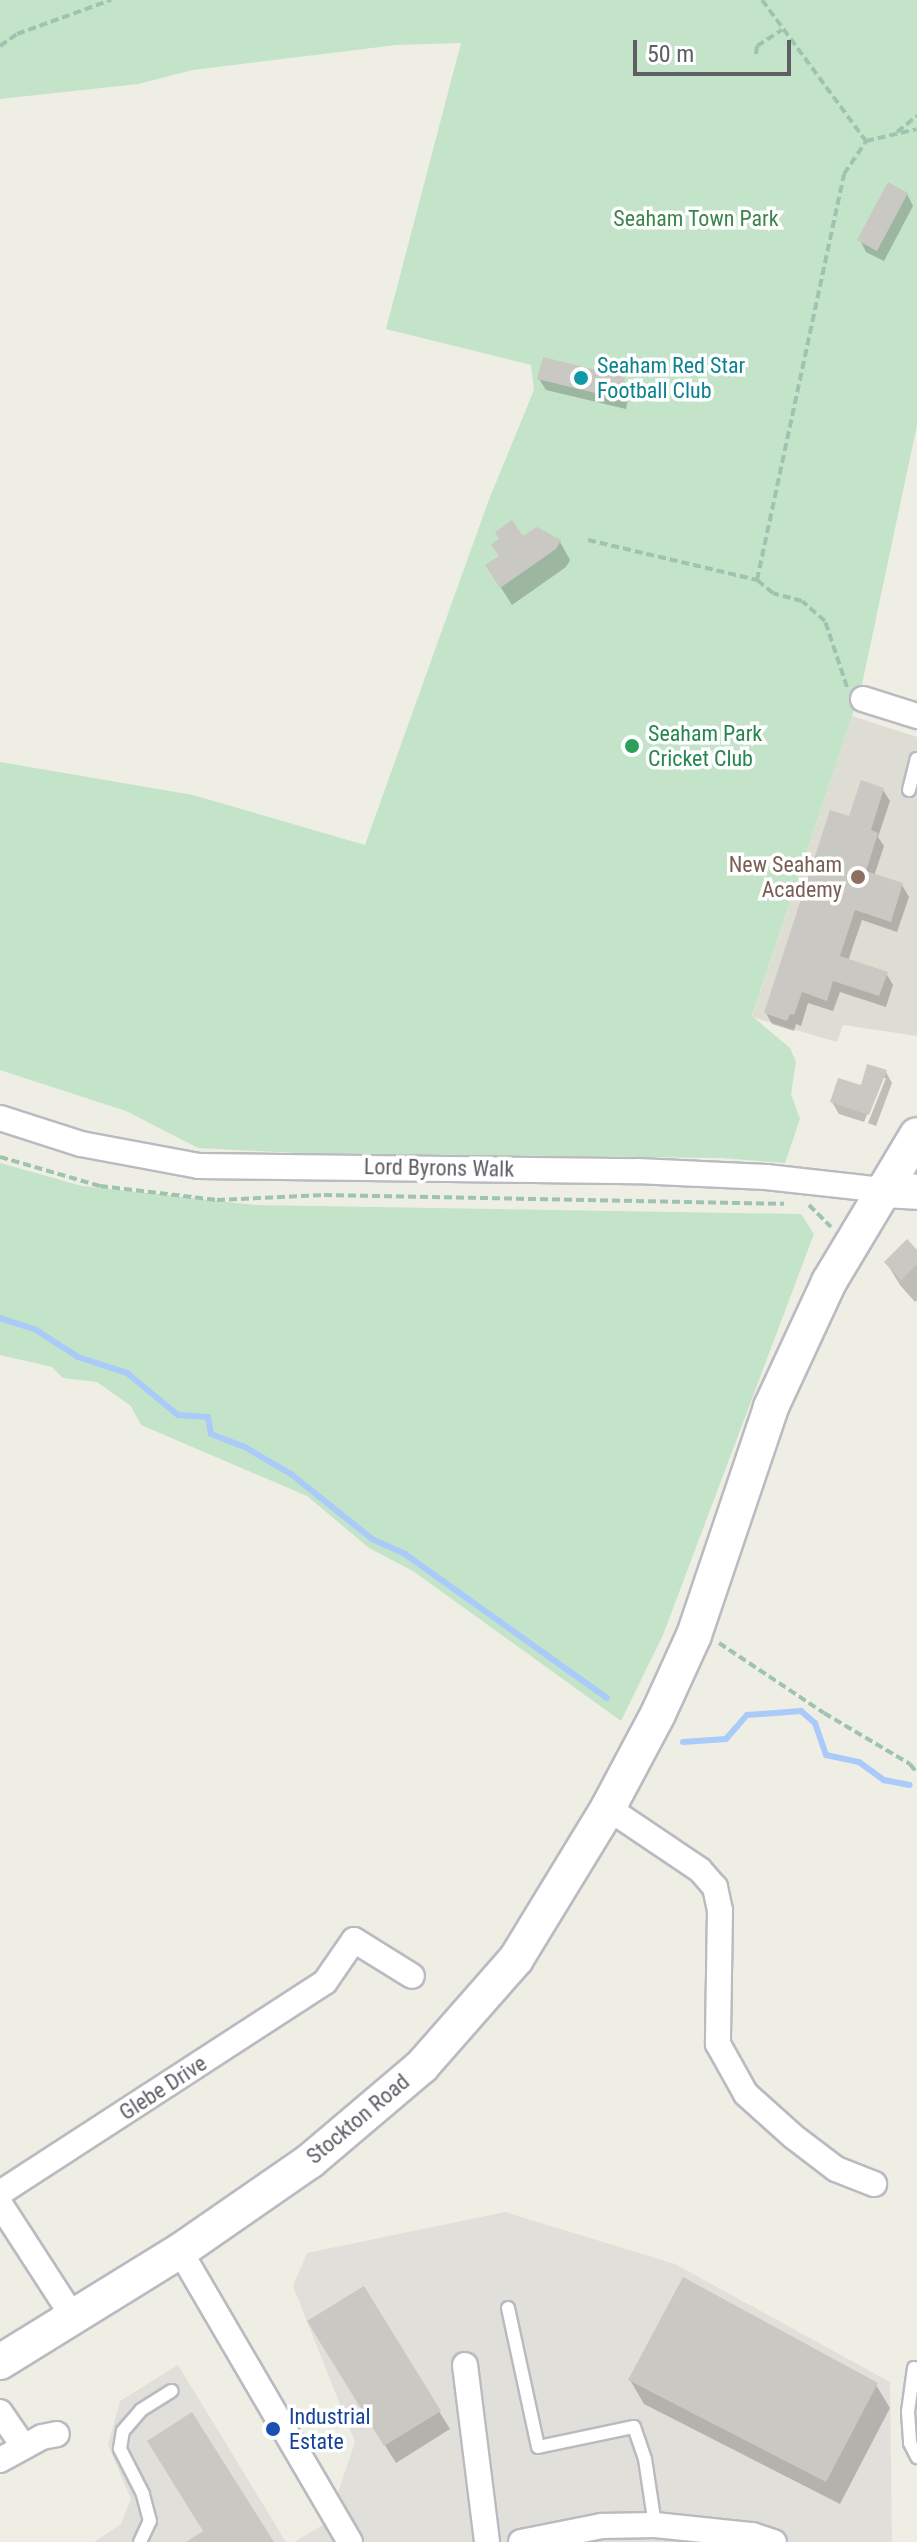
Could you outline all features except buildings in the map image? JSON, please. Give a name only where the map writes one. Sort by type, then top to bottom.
[{"type":"main road","name":"Stockton Road","points":[[0,2362],[180,2251],[310,2161],[422,2066],[516,1959],[615,1795],[694,1635],[771,1407],[829,1282],[900,1191],[917,1135]]},
{"type":"street","points":[[863,699],[917,716]]},
{"type":"street","name":"Lord Byrons Walk","points":[[0,1118],[81,1144],[199,1166],[637,1171],[766,1177],[900,1191]]},
{"type":"street","points":[[615,1795],[715,1887],[720,1910],[718,2044],[746,2094],[836,2169],[874,2184]]},
{"type":"street","name":"Glebe Drive","points":[[0,2193],[325,1982],[354,1940],[412,1976]]},
{"type":"street","points":[[0,2204],[73,2317]]},
{"type":"street","points":[[180,2251],[350,2542]]},
{"type":"street","points":[[465,2365],[487,2542]]},
{"type":"street","points":[[0,2412],[24,2447]]},
{"type":"street","points":[[0,2460],[42,2437],[57,2434]]},
{"type":"street","points":[[521,2542],[655,2525],[752,2535],[774,2542]]},
{"type":"lane","points":[[909,790],[917,759]]},
{"type":"lane","points":[[508,2308],[538,2447],[634,2427],[645,2459],[655,2525]]},
{"type":"lane","points":[[914,2368],[908,2412],[910,2443],[917,2457]]},
{"type":"lane","points":[[140,2542],[150,2521],[143,2494],[120,2449],[123,2431],[141,2410],[172,2391]]},
{"type":"path","points":[[0,46],[17,34],[111,0]]},
{"type":"path","points":[[762,0],[866,141]]},
{"type":"path","points":[[756,54],[757,46],[782,30]]},
{"type":"path","points":[[895,134],[917,116]]},
{"type":"path","points":[[757,580],[844,174],[866,141],[917,129]]},
{"type":"path","points":[[588,540],[757,580],[773,593],[802,601],[825,621],[848,694],[863,699]]},
{"type":"path","points":[[0,1157],[100,1186],[217,1200],[324,1195],[793,1204]]},
{"type":"path","points":[[808,1204],[835,1230]]},
{"type":"path","points":[[694,1635],[729,1646],[917,1773]]},
{"type":"shaded area","name":"New Seaham Academy","points":[[852,716],[917,737],[917,1036],[843,1025],[837,1042],[752,1017]]},
{"type":"shaded area","points":[[505,2212],[675,2264],[890,2382],[892,2542],[294,2542],[328,2522],[355,2442],[293,2286],[307,2253]]},
{"type":"shaded area","points":[[178,2365],[286,2542],[94,2542],[121,2524],[131,2499],[108,2445],[120,2401]]},
{"type":"green space","name":"Seaham Town Park","points":[[0,0],[917,0],[917,425],[861,689],[752,1016],[790,1048],[796,1062],[791,1094],[800,1119],[785,1163],[721,1158],[296,1153],[198,1148],[126,1111],[0,1070],[0,762],[193,795],[365,845],[488,502],[534,390],[531,365],[386,329],[461,43],[396,45],[193,70],[138,84],[0,99]]},
{"type":"green space","points":[[0,1163],[82,1186],[255,1205],[801,1214],[814,1234],[663,1635],[621,1721],[413,1571],[369,1548],[307,1496],[141,1425],[131,1406],[97,1382],[63,1378],[52,1367],[0,1355]]},
{"type":"waterway","points":[[0,1318],[36,1330],[78,1357],[127,1373],[178,1415],[208,1417],[211,1434],[243,1446],[291,1474],[372,1539],[405,1554],[607,1698]]},
{"type":"waterway","points":[[683,1742],[726,1739],[747,1715],[801,1711],[815,1723],[826,1755],[859,1762],[884,1780],[910,1785]]},
{"type":"place","name":"Seaham Red Star Football Club","points":[[581,378]]},
{"type":"place","name":"Seaham Park Cricket Club","points":[[632,746]]},
{"type":"place","name":"New Seaham Academy","points":[[858,877]]},
{"type":"place","name":"Industrial Estate","points":[[273,2429]]}]
